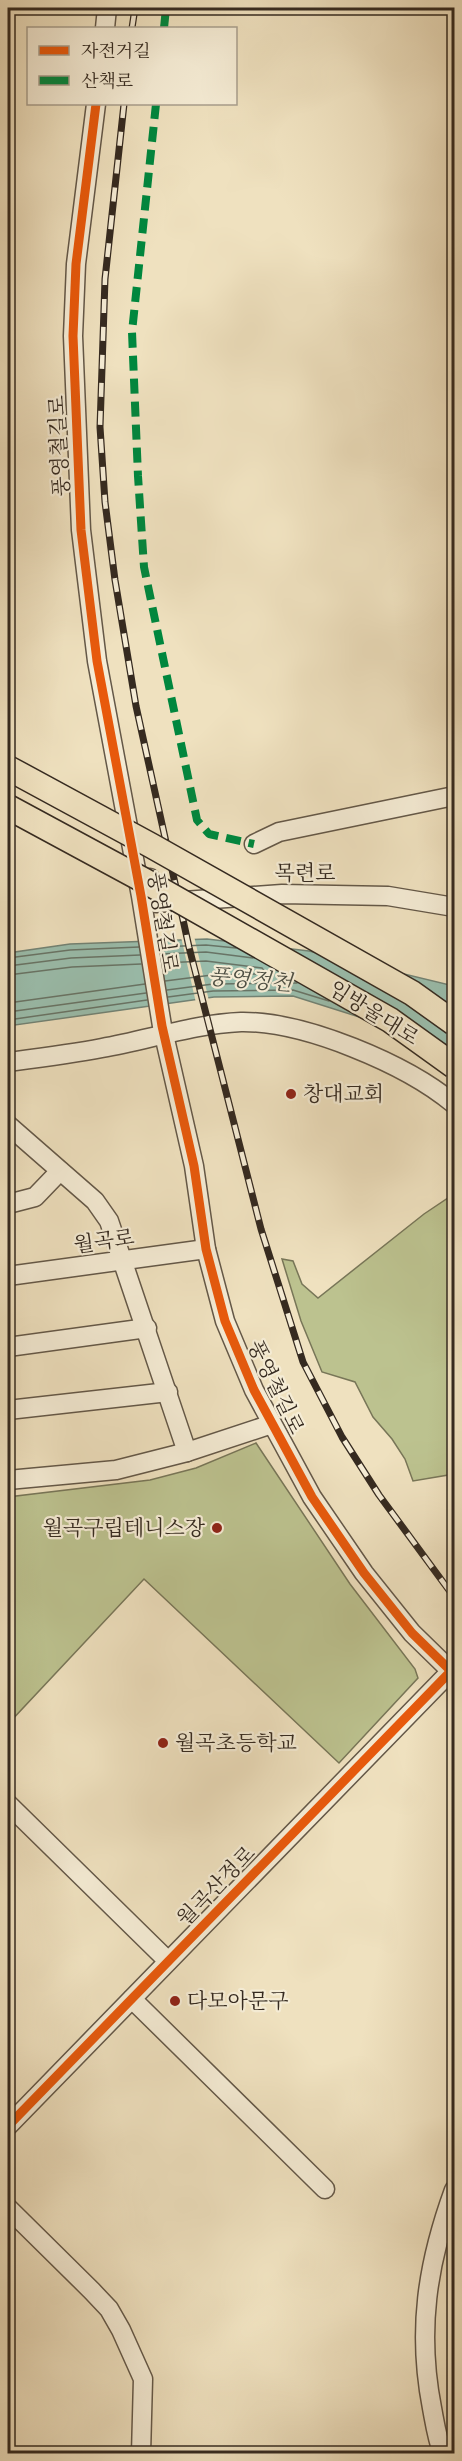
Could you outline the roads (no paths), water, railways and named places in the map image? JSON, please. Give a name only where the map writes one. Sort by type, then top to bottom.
[{"type":"main road","points":[[8,768],[152,846],[412,993],[454,1023]]},
{"type":"main road","name":"임방울대로","points":[[8,807],[145,881],[390,1020],[454,1066]]},
{"type":"street","points":[[105,27],[107,8]]},
{"type":"street","name":"풍영철길로","points":[[96,105],[76,264],[73,336],[81,530],[98,661],[122,794],[134,806],[148,899],[163,1031],[194,1166],[206,1249],[225,1321],[254,1390],[312,1497],[364,1573],[418,1640],[453,1672]]},
{"type":"street","points":[[254,844],[279,832],[454,796]]},
{"type":"street","name":"목련로","points":[[148,899],[304,894],[388,896],[454,907]]},
{"type":"street","points":[[8,1062],[104,1048],[163,1031],[240,1022],[273,1025],[337,1042],[379,1059],[422,1081],[454,1104]]},
{"type":"street","points":[[8,1125],[95,1201],[109,1221],[187,1452]]},
{"type":"street","points":[[8,1204],[35,1197],[60,1171]]},
{"type":"street","name":"월곡로","points":[[8,1276],[206,1249]]},
{"type":"street","points":[[8,1347],[147,1328]]},
{"type":"street","points":[[8,1410],[168,1392]]},
{"type":"street","points":[[8,1480],[116,1470],[187,1452],[272,1424]]},
{"type":"street","name":"월곡산정로","points":[[8,2126],[453,1672]]},
{"type":"street","points":[[8,1804],[168,1961]]},
{"type":"street","points":[[132,1999],[326,2189]]},
{"type":"street","points":[[443,2454],[438,2442],[426,2374],[424,2331],[428,2283],[444,2218],[454,2190]]},
{"type":"street","points":[[8,2208],[109,2309],[122,2330],[143,2379],[141,2454]]},
{"type":"water","name":"풍영정천","points":[[207,939],[309,951],[454,986],[454,1047],[293,996],[214,997],[8,1026],[8,953],[70,944]]},
{"type":"railway","points":[[132,27],[135,8]]},
{"type":"railway","points":[[124,105],[105,279],[100,427],[105,502],[115,580],[136,706],[189,947],[261,1229],[303,1362],[342,1437],[379,1495],[454,1597]]},
{"type":"place","name":"창대교회","points":[[291,1094]]},
{"type":"place","name":"월곡구립테니스장","points":[[217,1528]]},
{"type":"place","name":"월곡초등학교","points":[[163,1743]]},
{"type":"place","name":"다모아문구","points":[[175,2001]]}]
